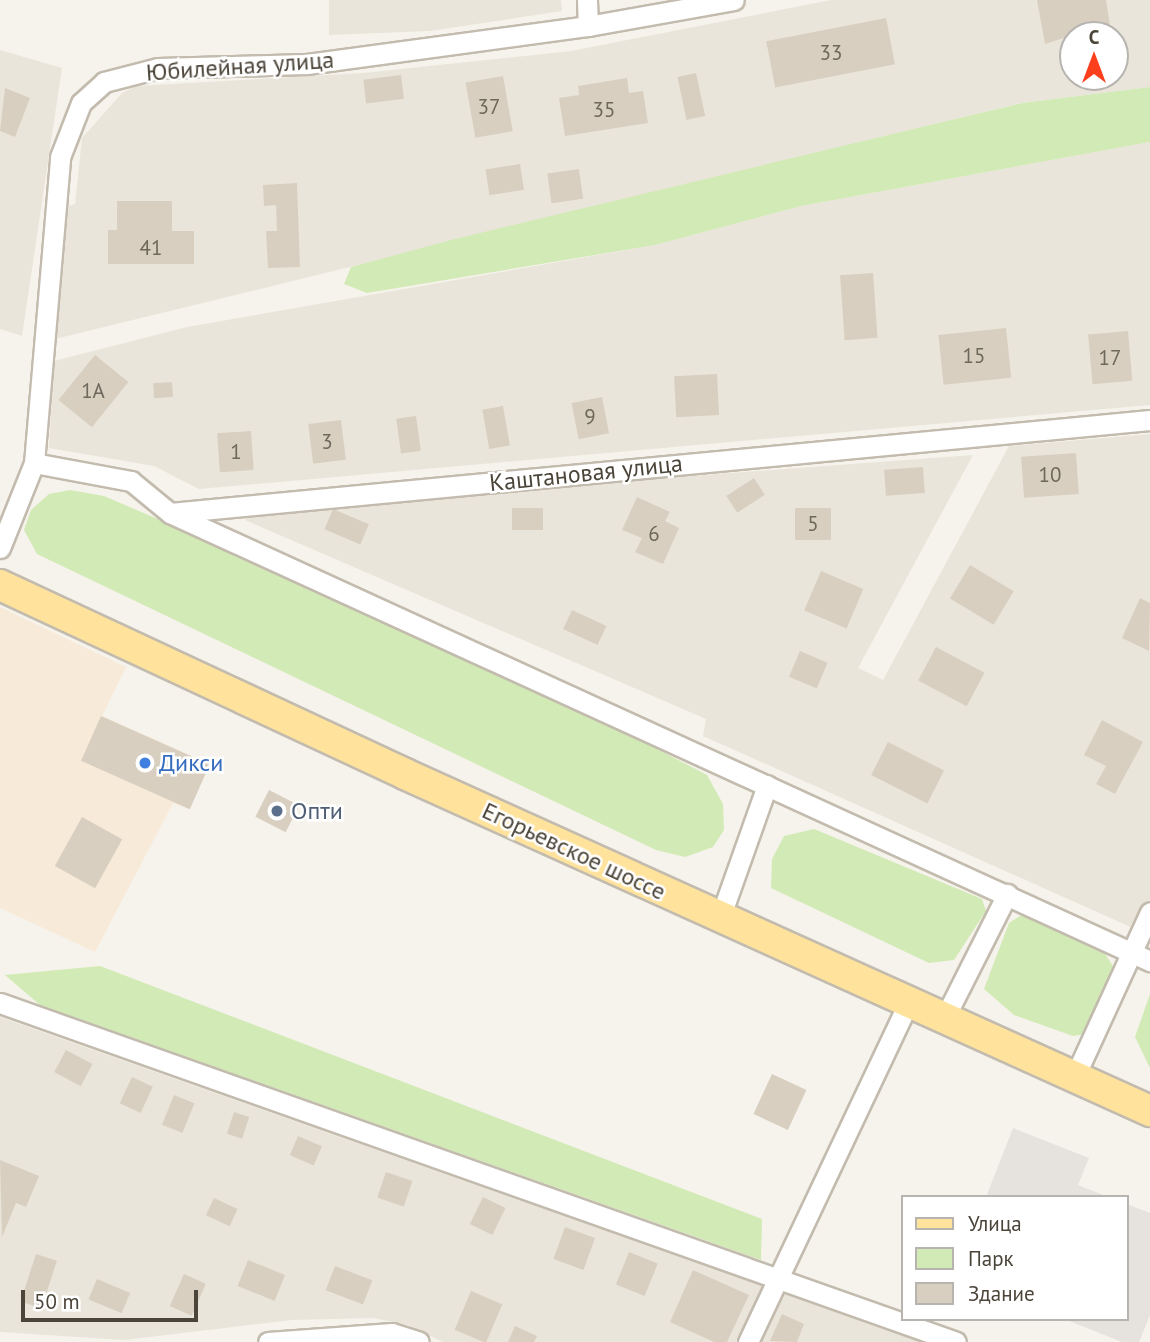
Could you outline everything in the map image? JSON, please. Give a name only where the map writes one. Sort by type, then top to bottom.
[{"type":"main road","name":"Егорьевское шоссе","points":[[0,585],[720,918],[1150,1111]]},
{"type":"street","points":[[587,0],[588,26]]},
{"type":"street","name":"Юбилейная улица","points":[[0,548],[34,463],[60,157],[81,103],[104,82],[158,68],[307,64],[588,26],[734,0]]},
{"type":"street","name":"Каштановая улица","points":[[170,513],[1150,420]]},
{"type":"street","points":[[34,463],[131,481],[170,513],[1141,956]]},
{"type":"street","points":[[720,918],[767,785]]},
{"type":"street","points":[[945,1017],[1007,894]]},
{"type":"street","points":[[1075,1076],[1141,956],[1150,912]]},
{"type":"street","points":[[748,1342],[909,1002]]},
{"type":"street","points":[[0,1003],[778,1275],[956,1342]]},
{"type":"street","points":[[268,1342],[392,1333],[419,1342]]},
{"type":"shaded area","points":[[329,0],[561,0],[562,11],[430,31],[329,35]]},
{"type":"shaded area","points":[[831,0],[1150,0],[1150,87],[1129,90],[1129,21],[1059,21],[1059,91],[1118,91],[1021,103],[55,339],[66,207],[75,204],[82,138],[122,93],[136,86],[363,73],[571,51]]},
{"type":"shaded area","points":[[0,50],[62,68],[22,336],[0,329]]},
{"type":"shaded area","points":[[1150,142],[1150,405],[199,489],[154,466],[49,448],[54,361],[187,327],[655,245],[801,206]]},
{"type":"shaded area","points":[[1150,434],[1150,899],[1135,929],[703,736],[706,719],[245,520],[249,509],[973,455],[858,668],[883,680],[1009,446]]},
{"type":"shaded area","points":[[0,607],[126,667],[102,716],[210,764],[189,809],[173,803],[95,952],[0,908]]},
{"type":"shaded area","points":[[0,1017],[763,1285],[736,1342],[443,1342],[408,1325],[373,1318],[292,1320],[124,1340],[0,1332]]},
{"type":"shaded area","points":[[1013,1128],[1089,1158],[1078,1185],[1103,1195],[987,1195]]},
{"type":"shaded area","points":[[1129,1205],[1150,1213],[1150,1315],[1139,1342],[1122,1342],[1069,1321],[1129,1321]]},
{"type":"shaded area","points":[[784,1290],[926,1342],[761,1342]]},
{"type":"green space","points":[[1150,87],[1150,142],[801,206],[655,245],[367,293],[344,284],[351,267],[455,239],[1022,103]]},
{"type":"green space","points":[[70,490],[104,496],[487,660],[707,775],[723,804],[724,830],[713,847],[685,857],[656,850],[37,554],[24,530],[31,510],[49,494]]},
{"type":"green space","points":[[814,829],[982,899],[986,911],[954,960],[929,963],[771,888],[772,859],[784,836]]},
{"type":"green space","points":[[1026,912],[1102,949],[1116,971],[1092,1033],[1073,1036],[1014,1015],[984,989],[1009,923]]},
{"type":"green space","points":[[100,966],[762,1219],[761,1260],[40,1005],[5,975]]},
{"type":"green space","points":[[1150,994],[1150,1068],[1135,1037]]},
{"type":"building","points":[[1037,0],[1106,0],[1109,21],[1059,21],[1059,40],[1045,44]]},
{"type":"building","points":[[886,18],[895,64],[775,87],[766,41]]},
{"type":"building","points":[[696,73],[705,116],[687,120],[677,77]]},
{"type":"building","points":[[401,75],[404,99],[366,103],[363,80]]},
{"type":"building","points":[[503,76],[513,131],[475,138],[466,83]]},
{"type":"building","points":[[627,78],[629,93],[643,91],[648,123],[565,136],[559,98],[579,95],[578,86]]},
{"type":"building","points":[[5,88],[30,98],[15,137],[0,131]]},
{"type":"building","points":[[520,164],[524,190],[489,195],[485,169]]},
{"type":"building","points":[[579,169],[583,199],[551,203],[547,173]]},
{"type":"building","points":[[297,183],[300,267],[268,268],[266,231],[277,231],[276,205],[264,206],[263,185]]},
{"type":"building","points":[[117,201],[172,201],[172,231],[194,231],[194,264],[108,264],[108,230],[117,230]]},
{"type":"building","points":[[873,273],[878,338],[845,340],[840,275]]},
{"type":"building","points":[[1006,328],[1011,378],[944,385],[938,335]]},
{"type":"building","points":[[1128,331],[1132,381],[1093,384],[1088,334]]},
{"type":"building","points":[[95,355],[128,382],[92,427],[58,400]]},
{"type":"building","points":[[717,374],[719,415],[676,417],[674,376]]},
{"type":"building","points":[[172,382],[173,397],[154,398],[153,383]]},
{"type":"building","points":[[602,397],[609,433],[579,439],[572,403]]},
{"type":"building","points":[[503,406],[510,445],[489,449],[482,410]]},
{"type":"building","points":[[416,416],[421,451],[401,453],[396,419]]},
{"type":"building","points":[[341,420],[346,460],[313,464],[308,424]]},
{"type":"building","points":[[251,431],[254,470],[220,472],[217,433]]},
{"type":"building","points":[[1076,453],[1079,494],[1024,498],[1021,457]]},
{"type":"building","points":[[923,467],[925,493],[886,496],[884,470]]},
{"type":"building","points":[[754,478],[765,495],[737,513],[726,496]]},
{"type":"building","points":[[637,497],[670,512],[665,521],[679,528],[663,564],[635,552],[642,538],[622,530]]},
{"type":"building","points":[[512,508],[543,508],[543,530],[512,530]]},
{"type":"building","points":[[795,508],[831,508],[831,540],[795,540]]},
{"type":"building","points":[[333,509],[369,524],[360,544],[324,529]]},
{"type":"building","points":[[970,565],[1014,591],[994,625],[950,598]]},
{"type":"building","points":[[821,571],[863,589],[847,629],[804,611]]},
{"type":"building","points":[[1140,598],[1150,603],[1149,651],[1122,638]]},
{"type":"building","points":[[572,610],[606,626],[598,645],[563,629]]},
{"type":"building","points":[[936,647],[985,673],[967,706],[918,681]]},
{"type":"building","points":[[800,651],[828,663],[817,688],[789,677]]},
{"type":"building","name":"Дикси","points":[[101,716],[210,764],[190,809],[81,761]]},
{"type":"building","points":[[1102,720],[1143,742],[1115,794],[1096,784],[1106,766],[1084,755]]},
{"type":"building","points":[[888,742],[944,771],[927,804],[871,775]]},
{"type":"building","points":[[269,790],[299,805],[286,832],[255,817]]},
{"type":"building","points":[[82,817],[122,839],[95,888],[55,866]]},
{"type":"building","points":[[66,1050],[92,1064],[81,1086],[54,1072]]},
{"type":"building","points":[[772,1074],[806,1090],[788,1130],[753,1114]]},
{"type":"building","points":[[132,1077],[153,1087],[141,1113],[120,1103]]},
{"type":"building","points":[[174,1095],[194,1103],[182,1133],[162,1125]]},
{"type":"building","points":[[234,1112],[249,1117],[242,1139],[227,1134]]},
{"type":"building","points":[[298,1136],[322,1146],[314,1165],[290,1155]]},
{"type":"building","points":[[0,1160],[39,1176],[26,1207],[16,1203],[2,1237]]},
{"type":"building","points":[[386,1172],[412,1181],[404,1207],[377,1198]]},
{"type":"building","points":[[483,1197],[505,1208],[492,1235],[470,1224]]},
{"type":"building","points":[[214,1198],[238,1209],[230,1226],[206,1215]]},
{"type":"building","points":[[565,1227],[595,1238],[583,1270],[553,1259]]},
{"type":"building","points":[[629,1252],[658,1264],[645,1296],[616,1284]]},
{"type":"building","points":[[36,1254],[57,1261],[41,1308],[21,1302]]},
{"type":"building","points":[[248,1260],[285,1275],[275,1301],[238,1286]]},
{"type":"building","points":[[335,1266],[372,1280],[363,1305],[326,1290]]},
{"type":"building","points":[[693,1270],[749,1295],[727,1342],[714,1342],[670,1322]]},
{"type":"building","points":[[184,1274],[206,1284],[192,1316],[170,1306]]},
{"type":"building","points":[[97,1279],[130,1293],[122,1313],[88,1299]]},
{"type":"building","points":[[471,1291],[502,1304],[486,1342],[455,1330]]},
{"type":"building","points":[[782,1314],[804,1324],[797,1342],[770,1341]]},
{"type":"building","points":[[515,1326],[537,1336],[534,1342],[508,1342]]},
{"type":"place","name":"Дикси","points":[[145,763]]},
{"type":"place","name":"Опти","points":[[277,811]]}]
